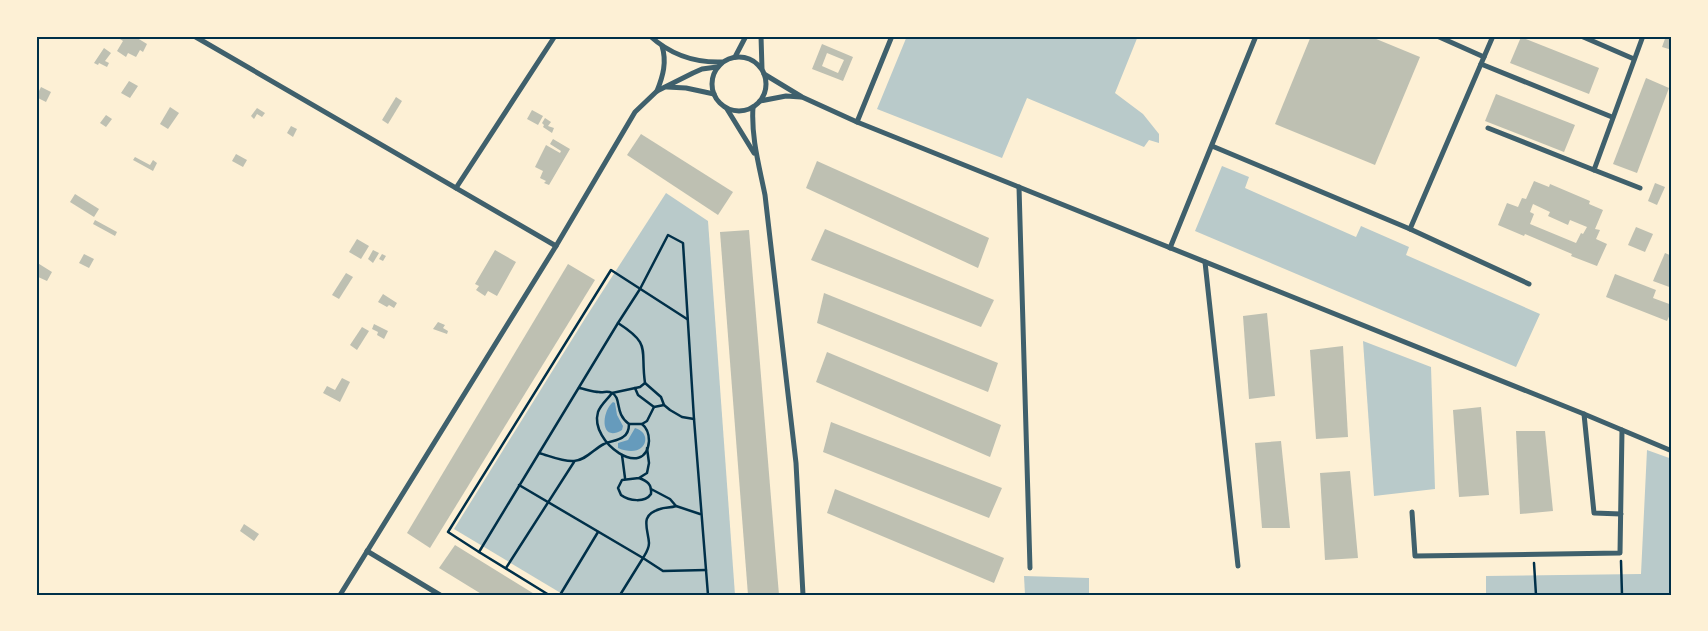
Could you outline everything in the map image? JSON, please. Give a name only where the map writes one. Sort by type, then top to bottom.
[{"type":"street","points":[[194,36],[556,246]]},
{"type":"street","points":[[456,188],[555,36]]},
{"type":"street","points":[[650,36],[662,46],[678,55],[695,61],[722,62]]},
{"type":"street","points":[[735,56],[746,36]]},
{"type":"street","points":[[727,108],[736,111],[753,107],[760,100],[764,92],[766,84],[763,72],[761,36]]},
{"type":"street","points":[[857,122],[892,36]]},
{"type":"street","points":[[1170,248],[1256,36]]},
{"type":"street","points":[[1437,36],[1484,57]]},
{"type":"street","points":[[1410,229],[1494,36]]},
{"type":"street","points":[[1581,36],[1634,59]]},
{"type":"street","points":[[1594,170],[1643,36]]},
{"type":"street","points":[[657,91],[665,62],[662,46]]},
{"type":"street","points":[[756,158],[749,142],[727,108],[717,100],[714,94],[712,80],[717,67],[722,62],[735,56],[750,59],[763,72],[802,97],[857,122],[1672,451]]},
{"type":"street","points":[[1481,64],[1612,117]]},
{"type":"street","points":[[340,595],[556,246],[635,112],[657,91],[702,69],[717,67]]},
{"type":"street","points":[[666,87],[686,88],[714,94]]},
{"type":"street","points":[[760,100],[786,96],[802,97]]},
{"type":"street","points":[[753,107],[756,158],[765,195],[796,463],[803,595]]},
{"type":"street","points":[[1488,128],[1640,188]]},
{"type":"street","points":[[1212,146],[1410,229],[1529,284]]},
{"type":"street","points":[[1019,187],[1030,568]]},
{"type":"street","points":[[1205,262],[1238,566]]},
{"type":"street","points":[[1584,414],[1594,514],[1621,514]]},
{"type":"street","points":[[1412,512],[1415,556],[1620,553],[1622,430]]},
{"type":"street","points":[[367,551],[440,595]]},
{"type":"path","points":[[479,552],[640,289],[668,236],[683,243],[708,595]]},
{"type":"path","points":[[549,595],[448,532],[611,270],[687,319]]},
{"type":"path","points":[[618,323],[634,334],[641,344],[644,356],[645,383],[670,410],[682,417],[694,419]]},
{"type":"path","points":[[578,388],[612,393],[640,387],[645,383]]},
{"type":"path","points":[[635,388],[638,395],[654,407],[664,405]]},
{"type":"path","points":[[612,393],[617,400],[621,417],[629,424],[642,424],[647,421],[654,407]]},
{"type":"path","points":[[612,393],[600,408],[597,416],[606,443],[626,458],[637,458],[647,448]]},
{"type":"path","points":[[506,568],[574,462],[606,443],[622,438],[629,429],[629,424]]},
{"type":"path","points":[[642,424],[648,434],[649,463],[647,473],[639,478],[625,479],[619,483],[618,491],[620,495],[628,499],[644,500],[651,494],[652,489]]},
{"type":"path","points":[[539,452],[574,462]]},
{"type":"path","points":[[622,455],[625,479]]},
{"type":"path","points":[[639,478],[647,482],[652,489],[670,499],[676,506]]},
{"type":"path","points":[[519,485],[663,571],[706,570]]},
{"type":"path","points":[[620,595],[648,550],[646,520],[658,509],[676,506],[701,514]]},
{"type":"path","points":[[560,595],[598,532]]},
{"type":"path","points":[[1620,553],[1622,595]]},
{"type":"path","points":[[1533,554],[1536,595]]},
{"type":"shaded area","points":[[907,36],[1138,36],[1115,93],[1143,114],[1159,134],[1159,143],[1149,140],[1144,147],[1027,98],[1002,158],[877,109]]},
{"type":"shaded area","points":[[1222,166],[1249,177],[1245,188],[1356,237],[1361,226],[1409,247],[1406,255],[1540,314],[1516,367],[1195,231]]},
{"type":"shaded area","points":[[666,193],[708,221],[735,595],[564,595],[454,529]]},
{"type":"shaded area","points":[[1363,341],[1431,367],[1435,489],[1374,496]]},
{"type":"shaded area","points":[[1647,450],[1672,459],[1672,595],[1486,595],[1486,576],[1641,574]]},
{"type":"shaded area","points":[[1024,576],[1089,578],[1089,595],[1025,595]]},
{"type":"water","points":[[613,402],[623,426],[622,430],[610,433],[606,429],[605,419],[606,412]]},
{"type":"water","points":[[635,428],[644,435],[645,440],[641,448],[635,451],[628,451],[618,448],[618,443],[628,440]]},
{"type":"building","points":[[121,36],[134,36],[147,44],[143,52],[140,50],[136,57],[128,53],[126,57],[117,51],[123,41],[120,39]]},
{"type":"building","points":[[1311,36],[1369,36],[1420,57],[1375,165],[1275,124]]},
{"type":"building","points":[[1666,36],[1672,36],[1672,50],[1662,47]]},
{"type":"building","points":[[1521,37],[1599,68],[1589,94],[1510,63]]},
{"type":"building","points":[[822,44],[853,57],[843,81],[812,69]],"holes":[[[827,53],[844,60],[838,73],[822,66]]]},
{"type":"building","points":[[104,48],[111,53],[105,61],[109,63],[107,67],[94,63]]},
{"type":"building","points":[[1646,78],[1669,88],[1637,173],[1613,164]]},
{"type":"building","points":[[129,81],[138,86],[130,98],[121,93]]},
{"type":"building","points":[[41,87],[51,92],[46,102],[36,97]]},
{"type":"building","points":[[1496,94],[1575,125],[1564,152],[1485,121]]},
{"type":"building","points":[[396,97],[402,101],[388,124],[382,120]]},
{"type":"building","points":[[170,107],[179,113],[168,129],[160,124]]},
{"type":"building","points":[[257,108],[265,113],[262,117],[257,114],[254,119],[251,116]]},
{"type":"building","points":[[532,110],[543,116],[538,125],[527,119]]},
{"type":"building","points":[[106,115],[112,119],[106,127],[100,123]]},
{"type":"building","points":[[545,118],[551,122],[548,126],[554,128],[552,133],[543,127],[542,123]]},
{"type":"building","points":[[291,126],[297,129],[293,137],[287,133]]},
{"type":"building","points":[[641,134],[733,192],[718,215],[627,155]]},
{"type":"building","points":[[553,139],[570,149],[549,185],[540,178],[543,171],[535,167],[546,145],[560,153],[561,151],[550,144]]},
{"type":"building","points":[[236,154],[247,160],[243,167],[232,161]]},
{"type":"building","points":[[135,157],[150,165],[153,160],[157,163],[153,171],[133,160]]},
{"type":"building","points":[[817,161],[989,238],[978,268],[806,188]]},
{"type":"building","points":[[1534,181],[1549,187],[1550,184],[1590,201],[1589,204],[1603,210],[1595,229],[1600,230],[1596,239],[1607,244],[1597,266],[1525,234],[1524,236],[1498,225],[1507,203],[1518,207],[1522,198],[1526,199]],"holes":[[[1533,204],[1550,212],[1548,216],[1568,225],[1570,220],[1587,227],[1583,234],[1581,233],[1576,243],[1530,224],[1534,214],[1530,212]]]},
{"type":"building","points":[[1655,183],[1665,187],[1657,205],[1648,201]]},
{"type":"building","points":[[75,194],[99,209],[94,217],[70,202]]},
{"type":"building","points":[[95,220],[117,232],[115,236],[93,224]]},
{"type":"building","points":[[1636,227],[1653,234],[1645,252],[1628,245]]},
{"type":"building","points":[[825,229],[994,300],[981,327],[811,260]]},
{"type":"building","points":[[749,230],[779,595],[748,595],[720,232]]},
{"type":"building","points":[[357,239],[369,246],[361,259],[349,252]]},
{"type":"building","points":[[373,250],[379,253],[373,263],[368,259]]},
{"type":"building","points":[[495,250],[516,262],[497,296],[488,291],[485,296],[476,290],[479,286],[475,284]]},
{"type":"building","points":[[1665,253],[1672,256],[1672,288],[1653,281]]},
{"type":"building","points":[[84,254],[94,259],[89,268],[79,263]]},
{"type":"building","points":[[382,254],[386,256],[383,261],[379,259]]},
{"type":"building","points":[[36,262],[52,272],[47,281],[36,276],[38,271],[36,270]]},
{"type":"building","points":[[568,264],[595,280],[430,548],[407,533]]},
{"type":"building","points":[[346,273],[353,277],[339,299],[332,295]]},
{"type":"building","points":[[1615,274],[1656,290],[1653,298],[1672,305],[1667,321],[1606,297]]},
{"type":"building","points":[[824,293],[998,363],[988,392],[817,323]]},
{"type":"building","points":[[383,294],[397,303],[394,308],[389,305],[387,307],[378,302]]},
{"type":"building","points":[[1267,313],[1275,396],[1249,399],[1243,316]]},
{"type":"building","points":[[438,322],[445,325],[443,328],[448,331],[447,334],[433,329]]},
{"type":"building","points":[[374,324],[388,331],[384,339],[377,335],[378,332],[372,329]]},
{"type":"building","points":[[362,327],[369,331],[357,350],[350,345]]},
{"type":"building","points":[[1343,346],[1348,437],[1316,439],[1310,350]]},
{"type":"building","points":[[827,352],[1001,425],[990,457],[816,382]]},
{"type":"building","points":[[342,378],[350,382],[340,402],[323,393],[327,386],[335,390]]},
{"type":"building","points":[[1481,407],[1489,495],[1459,497],[1453,410]]},
{"type":"building","points":[[831,422],[1002,488],[989,518],[823,452]]},
{"type":"building","points":[[1516,431],[1545,431],[1553,511],[1520,514]]},
{"type":"building","points":[[1281,441],[1290,528],[1262,528],[1255,443]]},
{"type":"building","points":[[1350,471],[1358,558],[1325,560],[1320,473]]},
{"type":"building","points":[[835,489],[1004,558],[994,583],[827,513]]},
{"type":"building","points":[[244,524],[259,534],[254,541],[240,531]]},
{"type":"building","points":[[455,545],[536,595],[483,595],[439,568]]}]
